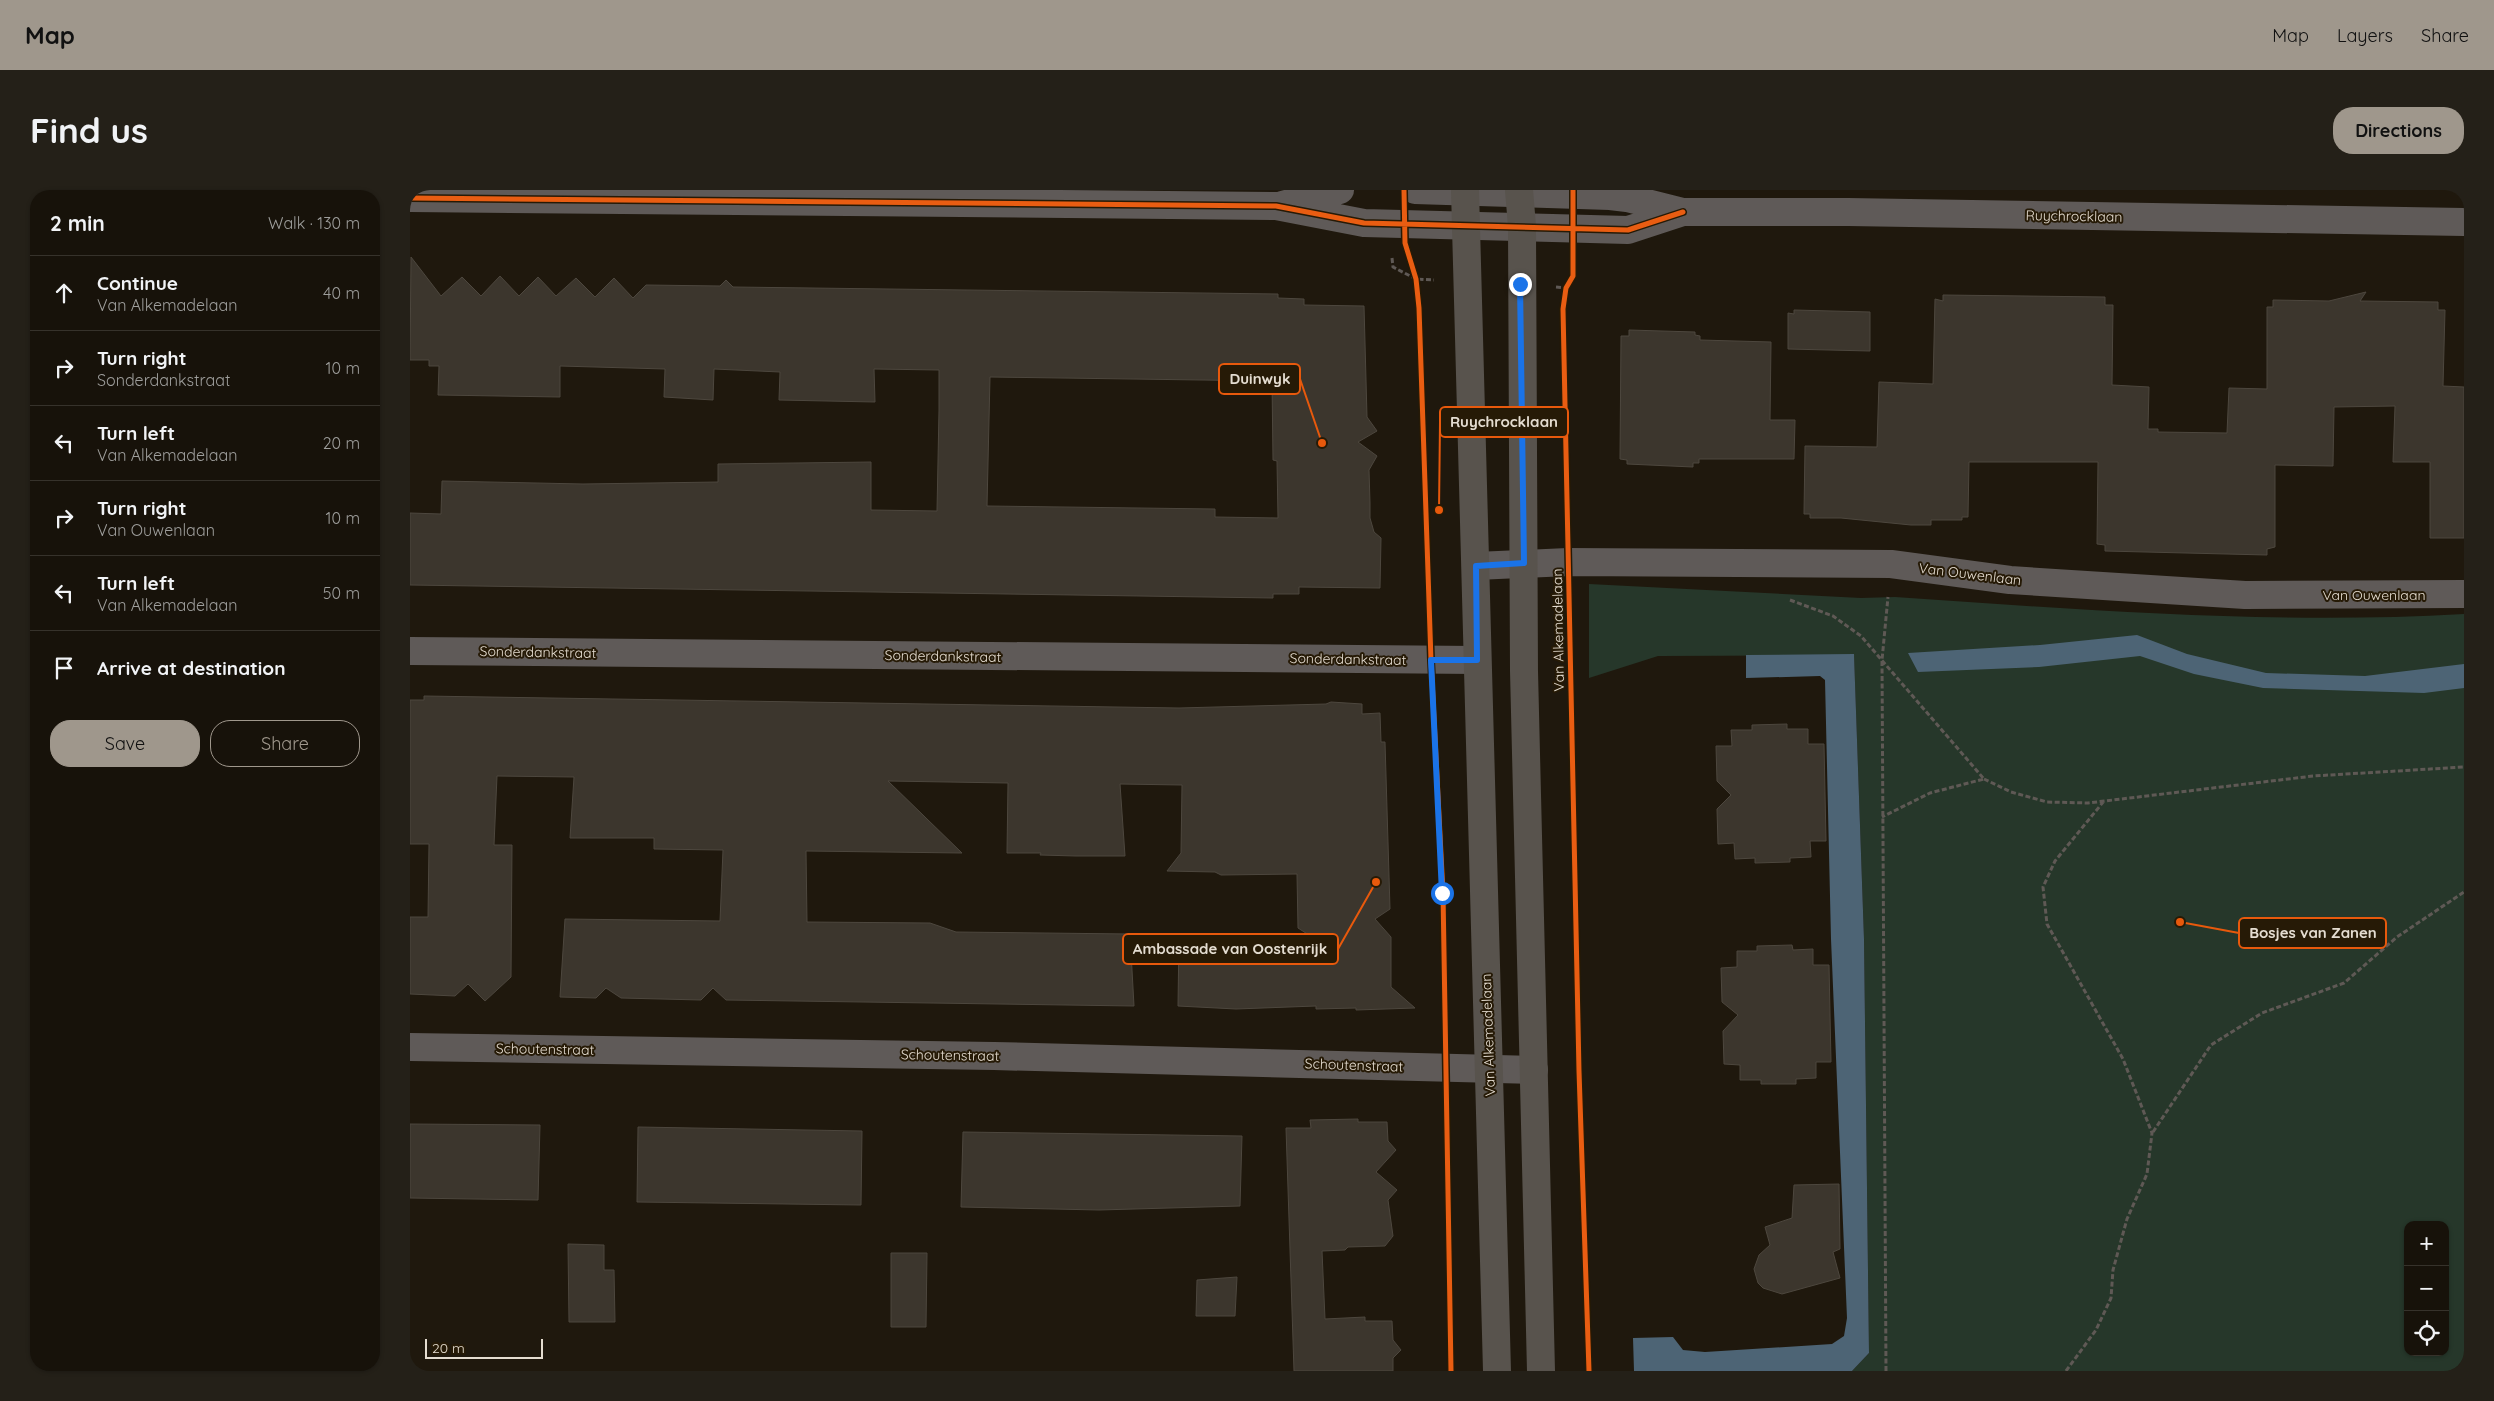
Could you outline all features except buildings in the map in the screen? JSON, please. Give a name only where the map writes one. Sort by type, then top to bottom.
[{"type":"main road","name":"Van Alkemadelaan","points":[[1465,191],[1497,1371]]},
{"type":"main road","points":[[1520,192],[1522,226],[1524,671],[1541,1371]]},
{"type":"street","name":"Ruychrocklaan","points":[[1276,206],[1340,190]]},
{"type":"street","name":"Ruychrocklaan","points":[[1415,190],[1520,192],[1627,198],[1683,212],[1858,212],[2464,222]]},
{"type":"street","name":"Ruychrocklaan","points":[[410,198],[1276,206],[1347,222],[1628,230],[1683,212]]},
{"type":"street","name":"Van Ouwenlaan","points":[[1476,566],[1524,563],[1891,564],[2010,580],[2245,595],[2464,594]]},
{"type":"street","name":"Sonderdankstraat","points":[[410,651],[1477,660]]},
{"type":"street","name":"Schoutenstraat","points":[[410,1047],[984,1056],[1534,1070]]},
{"type":"path","points":[[1404,224],[1405,244],[1417,289]]},
{"type":"path","points":[[1565,295],[1570,282]]},
{"type":"path","points":[[1886,1371],[1882,660],[1891,564]]},
{"type":"path","points":[[1787,599],[1833,616],[1861,636],[1984,779],[2011,792],[2047,802],[2088,804],[2313,776],[2464,766]]},
{"type":"path","points":[[1882,817],[1930,793],[1984,779]]},
{"type":"path","points":[[2104,801],[2055,861],[2043,888],[2047,924],[2123,1059],[2152,1132]]},
{"type":"path","points":[[2066,1371],[2096,1330],[2111,1298],[2112,1270],[2127,1219],[2147,1174],[2152,1132],[2211,1045],[2262,1013],[2344,983],[2397,937],[2464,892]]},
{"type":"green space","points":[[1589,584],[1861,598],[1895,597],[2108,611],[2251,617],[2393,617],[2464,614],[2464,1371],[1852,1371],[1869,1353],[1864,939],[1854,655],[1658,656],[1589,678]]},
{"type":"water","points":[[2137,635],[2187,654],[2266,673],[2365,676],[2464,664],[2464,688],[2424,693],[2263,688],[2194,674],[2140,656],[2039,667],[1918,672],[1908,653],[2040,645]]},
{"type":"water","points":[[1854,654],[1864,939],[1869,1353],[1852,1371],[1634,1371],[1633,1338],[1673,1337],[1683,1350],[1705,1352],[1832,1344],[1844,1336],[1847,1318],[1831,939],[1825,680],[1820,676],[1746,678],[1746,655]]},
{"type":"cycle path","points":[[1404,190],[1405,243],[1416,279],[1419,308],[1431,660],[1443,893],[1451,1371]]},
{"type":"cycle path","points":[[1573,190],[1573,276],[1566,288],[1563,309],[1579,1071],[1589,1371]]},
{"type":"cycle path","points":[[410,198],[1276,206],[1364,223],[1628,230],[1683,212]]},
{"type":"place","name":"Duinwyk","points":[[1322,443]]},
{"type":"place","name":"Ruychrocklaan","points":[[1439,510]]},
{"type":"place","name":"Ambassade van Oostenrijk","points":[[1376,882]]},
{"type":"place","name":"Bosjes van Zanen","points":[[2180,922]]},
{"type":"route","points":[[1442,893],[1431,660],[1477,660],[1476,566],[1524,563],[1520,284]]}]
